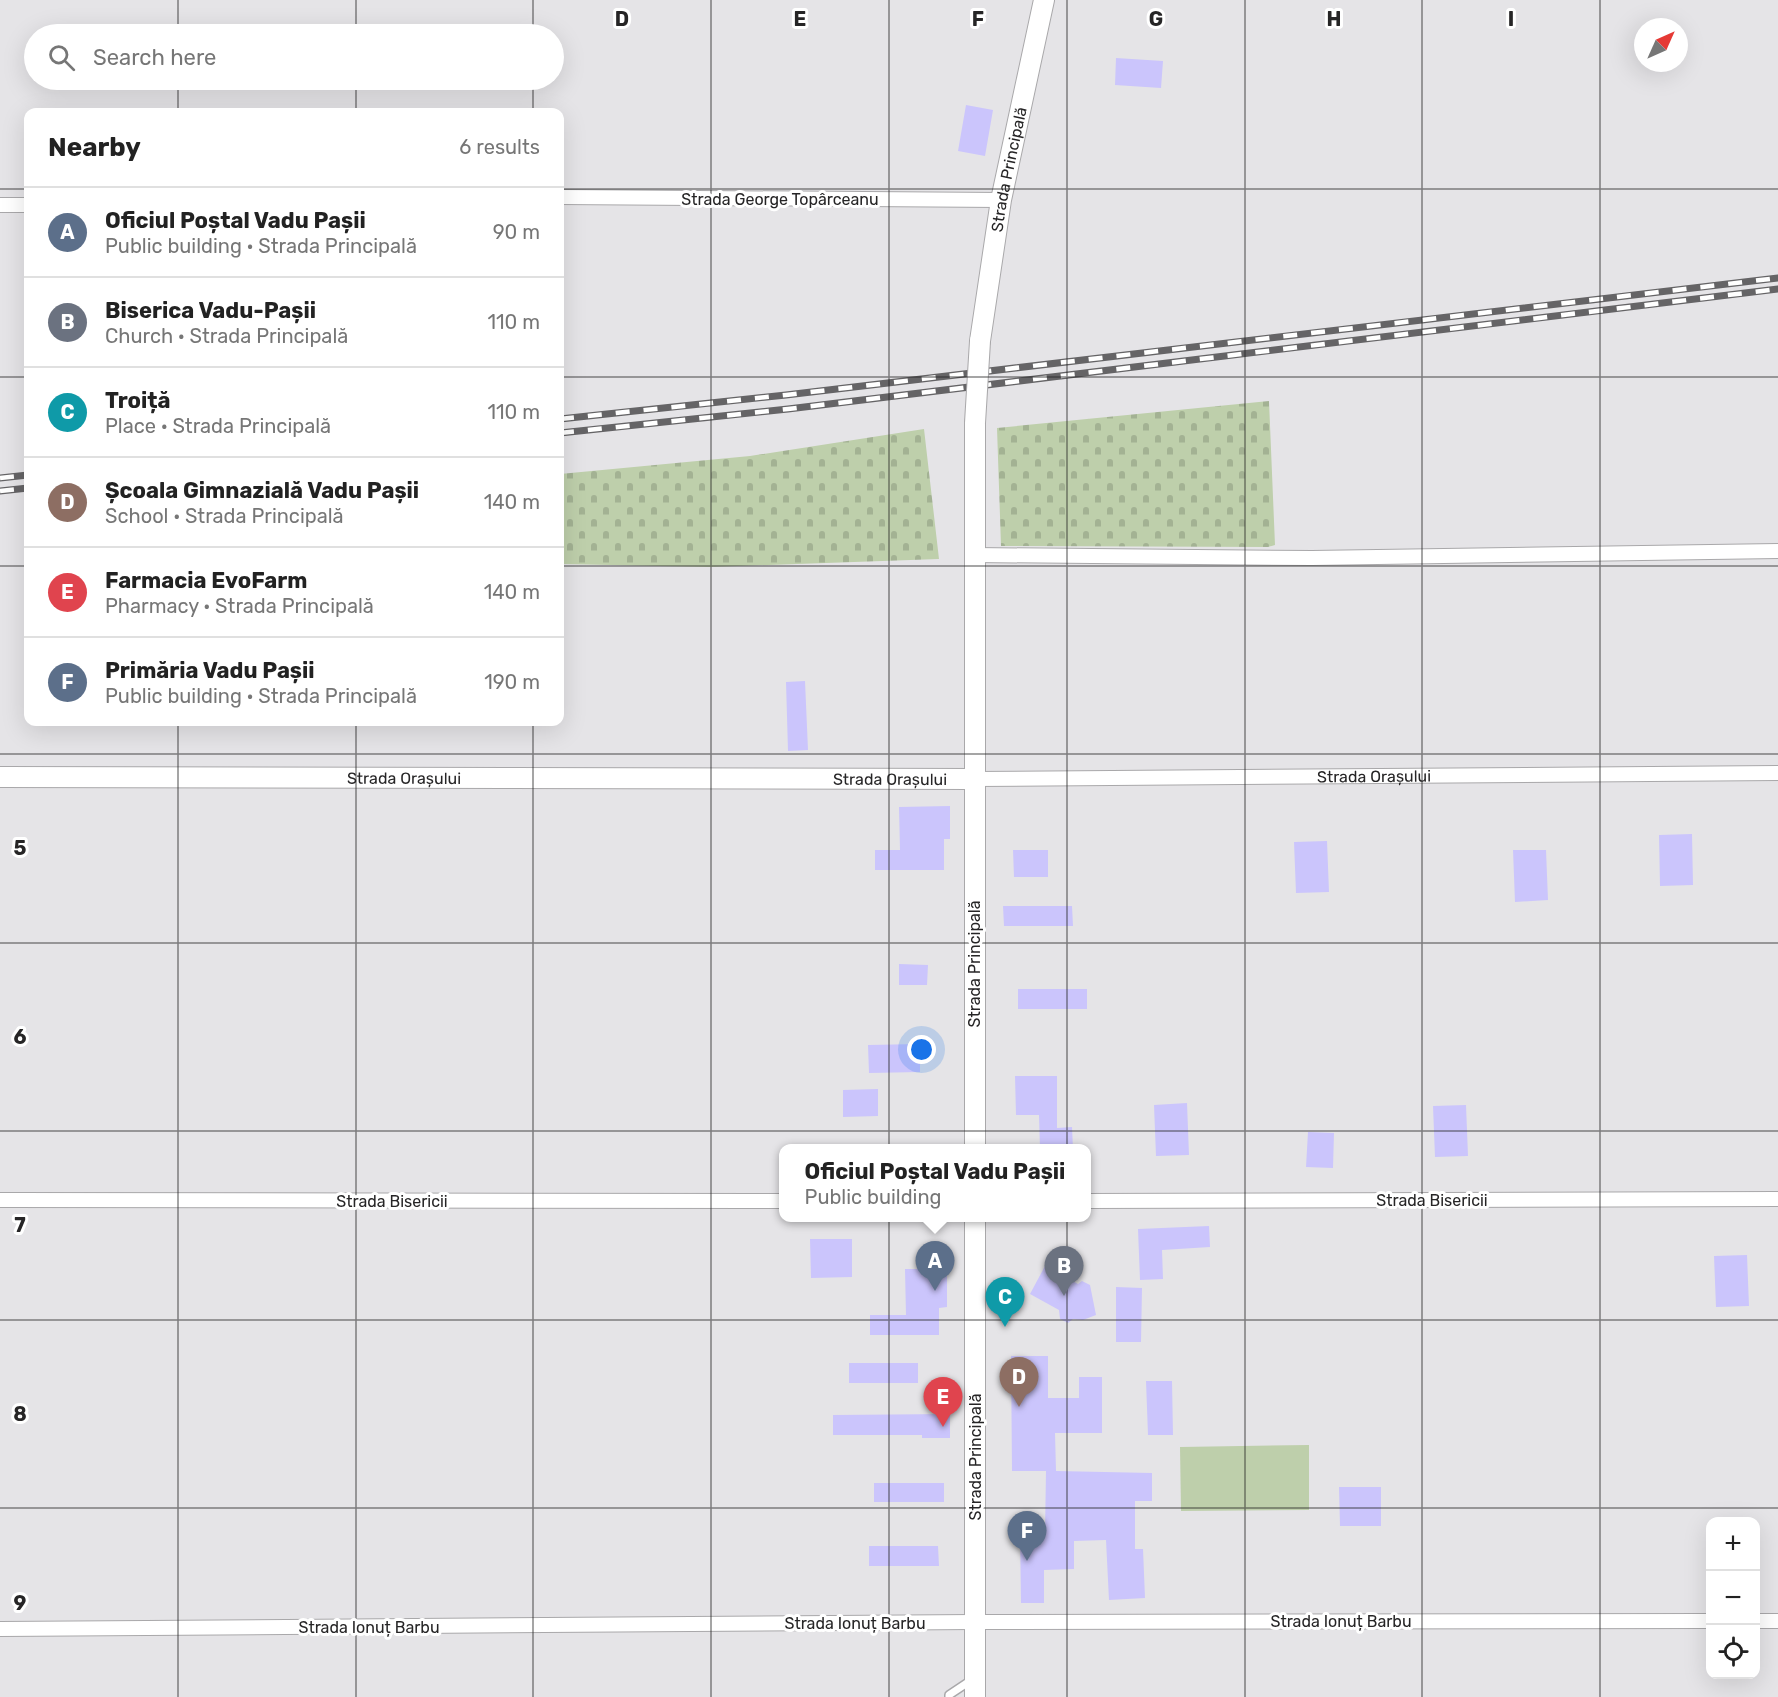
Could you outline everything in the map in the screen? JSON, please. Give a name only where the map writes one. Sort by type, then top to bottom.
[{"type":"main road","name":"Strada Principală","points":[[975,1144],[975,423],[980,341],[1001,200],[1044,0]]},
{"type":"main road","name":"Strada Orașului","points":[[0,777],[974,779]]},
{"type":"main road","name":"Strada Principală","points":[[975,1222],[975,1687]]},
{"type":"street","name":"Strada George Topârceanu","points":[[564,197],[1001,200]]},
{"type":"street","points":[[0,205],[24,205]]},
{"type":"street","points":[[974,555],[1312,558],[1778,551]]},
{"type":"street","name":"Strada Orașului","points":[[974,779],[1778,773]]},
{"type":"street","name":"Strada Bisericii","points":[[1091,1201],[1778,1199]]},
{"type":"street","name":"Strada Bisericii","points":[[0,1200],[779,1201]]},
{"type":"street","name":"Strada Ionuț Barbu","points":[[0,1629],[975,1622],[1706,1621]]},
{"type":"street","points":[[1760,1621],[1778,1621]]},
{"type":"lane","points":[[949,1697],[949,1695],[975,1687]]},
{"type":"green space","points":[[1269,401],[1275,545],[1268,547],[1001,546],[997,428]]},
{"type":"green space","points":[[924,429],[939,559],[710,567],[564,564],[564,474],[750,456]]},
{"type":"green space","points":[[1309,1445],[1309,1510],[1181,1511],[1180,1447]]},
{"type":"building","points":[[1116,58],[1163,61],[1161,88],[1115,85]]},
{"type":"building","points":[[966,105],[993,110],[985,156],[958,151]]},
{"type":"building","points":[[805,681],[808,750],[788,751],[786,682]]},
{"type":"building","points":[[950,806],[950,839],[944,839],[944,870],[875,870],[875,850],[900,850],[899,807]]},
{"type":"building","points":[[1692,834],[1693,885],[1660,886],[1659,835]]},
{"type":"building","points":[[1327,841],[1329,892],[1296,893],[1294,842]]},
{"type":"building","points":[[1013,850],[1048,850],[1048,877],[1014,877]]},
{"type":"building","points":[[1513,850],[1546,850],[1548,900],[1515,902]]},
{"type":"building","points":[[1003,906],[1072,906],[1073,926],[1004,926]]},
{"type":"building","points":[[899,964],[928,965],[927,985],[899,985]]},
{"type":"building","points":[[1018,989],[1087,989],[1087,1009],[1018,1009]]},
{"type":"building","points":[[920,1044],[920,1072],[869,1073],[868,1045]]},
{"type":"building","points":[[1015,1076],[1057,1076],[1057,1128],[1072,1127],[1073,1144],[1040,1144],[1039,1115],[1016,1115]]},
{"type":"building","points":[[878,1089],[878,1116],[843,1117],[843,1090]]},
{"type":"building","points":[[1187,1103],[1189,1155],[1156,1156],[1154,1105]]},
{"type":"building","points":[[1466,1105],[1468,1156],[1435,1157],[1433,1106]]},
{"type":"building","points":[[1308,1132],[1334,1133],[1333,1168],[1306,1167]]},
{"type":"building","points":[[1209,1226],[1210,1247],[1162,1250],[1163,1279],[1140,1280],[1138,1229]]},
{"type":"building","points":[[810,1239],[852,1239],[852,1277],[811,1278]]},
{"type":"building","points":[[1747,1255],[1749,1306],[1716,1307],[1714,1256]]},
{"type":"building","points":[[1045,1266],[1078,1284],[1082,1281],[1090,1285],[1096,1315],[1083,1320],[1073,1319],[1068,1323],[1060,1319],[1059,1310],[1030,1294]]},
{"type":"building","points":[[905,1269],[947,1269],[947,1307],[939,1308],[939,1335],[870,1335],[870,1315],[906,1315]]},
{"type":"building","points":[[1116,1287],[1142,1288],[1141,1342],[1116,1342]]},
{"type":"building","points":[[1011,1356],[1048,1356],[1048,1398],[1079,1398],[1079,1377],[1102,1377],[1102,1433],[1055,1433],[1056,1471],[1152,1473],[1152,1501],[1135,1501],[1135,1549],[1143,1549],[1145,1598],[1109,1600],[1106,1540],[1074,1541],[1074,1569],[1044,1570],[1044,1603],[1021,1603],[1020,1533],[1045,1533],[1046,1471],[1012,1471]]},
{"type":"building","points":[[849,1363],[918,1363],[918,1383],[849,1383]]},
{"type":"building","points":[[1146,1381],[1172,1381],[1173,1435],[1148,1435]]},
{"type":"building","points":[[950,1414],[950,1438],[922,1438],[922,1435],[833,1435],[833,1415]]},
{"type":"building","points":[[874,1483],[944,1483],[944,1502],[874,1502]]},
{"type":"building","points":[[1339,1487],[1381,1487],[1381,1526],[1340,1526]]},
{"type":"building","points":[[869,1546],[938,1546],[939,1566],[869,1566]]},
{"type":"railway","points":[[564,419],[786,395],[1778,278]]},
{"type":"railway","points":[[564,433],[788,409],[1778,289]]},
{"type":"railway","points":[[0,478],[24,475]]},
{"type":"railway","points":[[0,491],[24,488]]},
{"type":"place","name":"Oficiul Poștal Vadu Pașii","points":[[935,1291]]},
{"type":"place","name":"Biserica Vadu-Pașii","points":[[1064,1296]]},
{"type":"place","name":"Troiță","points":[[1005,1327]]},
{"type":"place","name":"Școala Gimnazială Vadu Pașii","points":[[1019,1407]]},
{"type":"place","name":"Farmacia EvoFarm","points":[[943,1427]]},
{"type":"place","name":"Primăria Vadu Pașii","points":[[1027,1561]]}]
